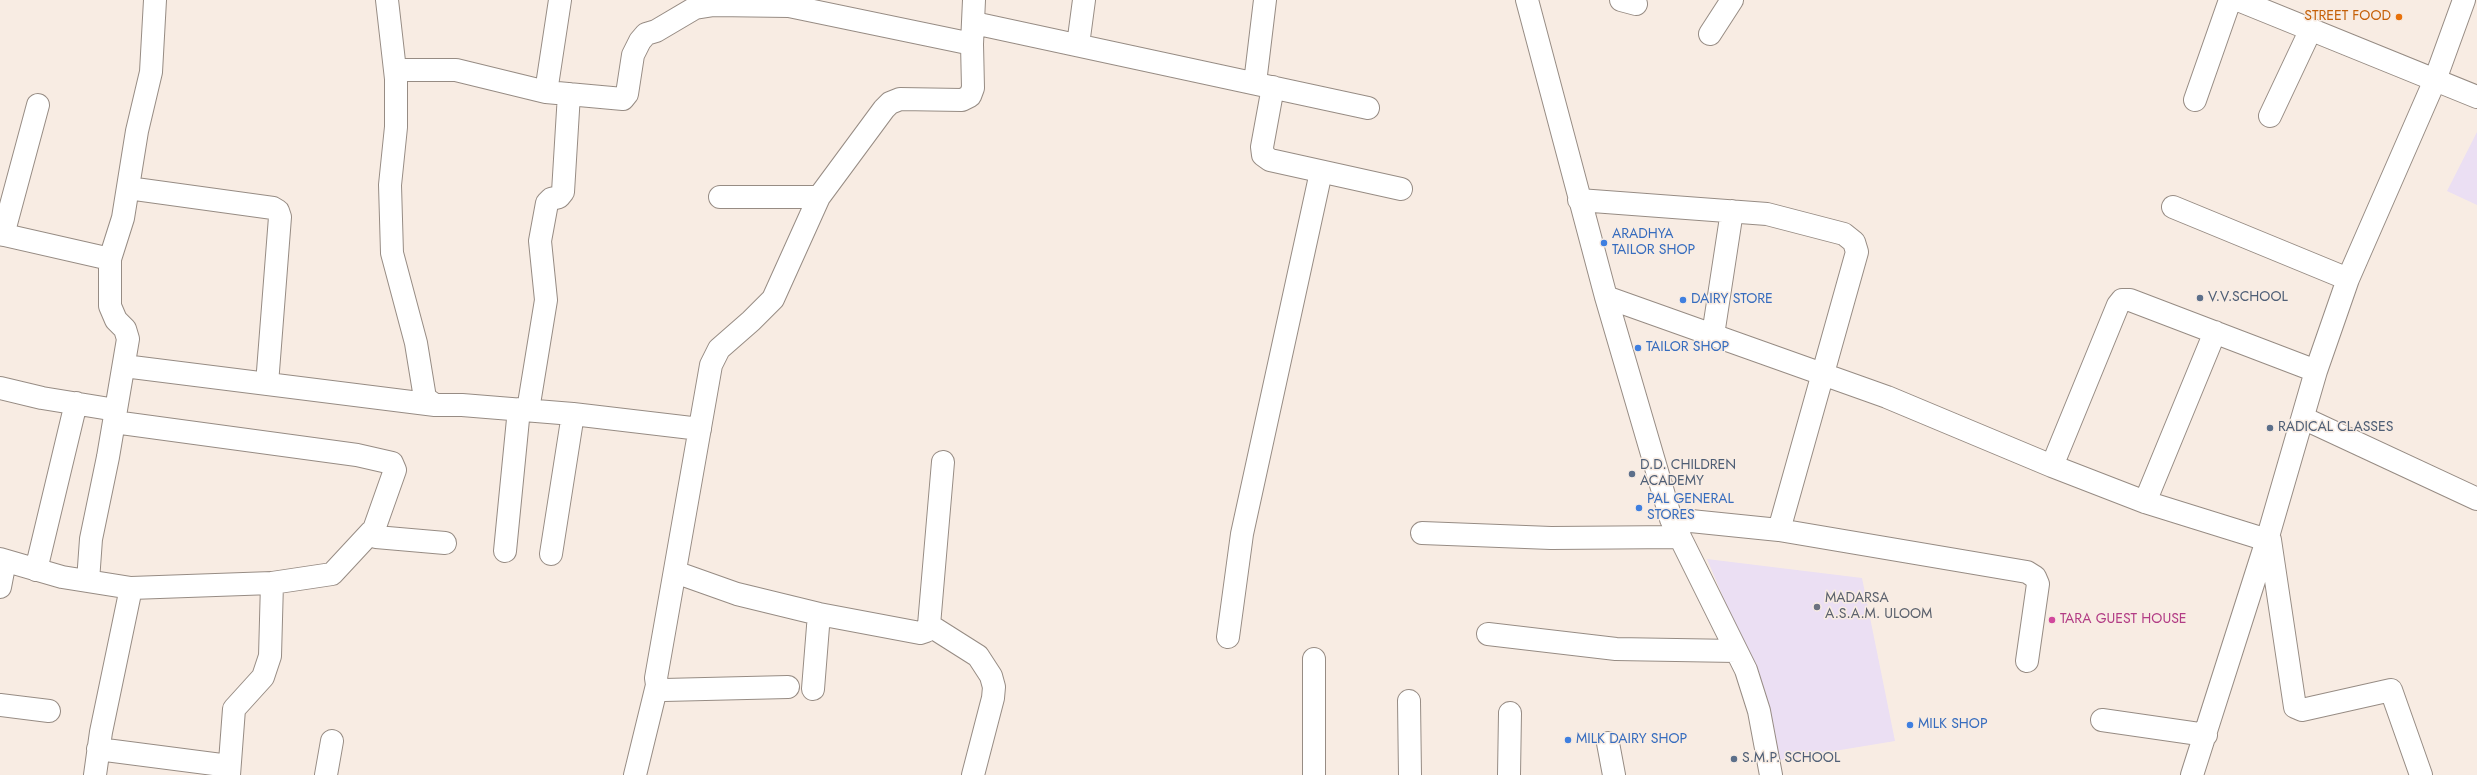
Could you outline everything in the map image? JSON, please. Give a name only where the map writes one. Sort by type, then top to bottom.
[{"type":"street","points":[[88,581],[91,539],[115,416],[128,339],[125,329],[116,320],[110,306],[110,259],[123,218],[137,131],[151,72],[155,0]]},
{"type":"street","points":[[387,0],[395,70],[396,127],[390,185],[392,253],[416,343],[425,398],[435,404]]},
{"type":"street","points":[[546,92],[560,0]]},
{"type":"street","points":[[635,775],[657,685],[656,678],[700,429],[714,360],[719,348],[751,322],[773,299],[819,197],[890,102],[900,99],[962,100],[970,96],[973,88],[974,0]]},
{"type":"street","points":[[1078,45],[1084,0]]},
{"type":"street","points":[[1265,0],[1263,155],[1270,160],[1401,189]]},
{"type":"street","points":[[1527,0],[1606,297],[1675,528],[1746,670],[1759,712],[1770,775]]},
{"type":"street","points":[[1710,34],[1732,0]]},
{"type":"street","points":[[2195,100],[2230,0]]},
{"type":"street","points":[[2238,0],[2477,97]]},
{"type":"street","points":[[2192,775],[2268,537],[2316,371],[2348,279],[2435,80],[2464,0]]},
{"type":"street","points":[[395,70],[456,70],[546,92],[623,99],[627,94],[633,55],[646,34],[656,31],[695,8],[714,2],[789,6],[973,34],[1078,45],[1368,108]]},
{"type":"street","points":[[2270,116],[2311,29]]},
{"type":"street","points":[[506,551],[524,410],[546,300],[540,241],[546,203],[551,199],[559,197],[563,192],[569,94]]},
{"type":"street","points":[[38,105],[2,234],[110,259]]},
{"type":"street","points":[[1228,637],[1242,534],[1321,172]]},
{"type":"street","points":[[128,188],[273,208],[278,211],[280,217],[267,384]]},
{"type":"street","points":[[720,197],[819,197]]},
{"type":"street","points":[[1579,200],[1767,214],[1844,234],[1854,242],[1857,252],[1779,530]]},
{"type":"street","points":[[2173,207],[2348,279]]},
{"type":"street","points":[[1713,335],[1732,211]]},
{"type":"street","points":[[1606,297],[1887,397],[2052,466],[2145,502],[2268,537]]},
{"type":"street","points":[[2052,466],[2118,305],[2122,300],[2130,300],[2316,371]]},
{"type":"street","points":[[2145,502],[2215,332]]},
{"type":"street","points":[[124,366],[435,404],[573,414],[700,429]]},
{"type":"street","points":[[0,388],[76,403],[115,416],[357,455],[392,463],[395,470],[371,532],[332,574],[272,583],[131,588],[62,577],[3,560],[0,587]]},
{"type":"street","points":[[36,570],[76,403]]},
{"type":"street","points":[[551,554],[573,414]]},
{"type":"street","points":[[2303,418],[2477,499]]},
{"type":"street","points":[[675,572],[738,594],[819,614],[920,633],[926,631],[929,625],[943,462]]},
{"type":"street","points":[[1422,533],[1552,538],[1675,528],[1779,530],[2027,572],[2035,577],[2038,584],[2027,661]]},
{"type":"street","points":[[371,532],[376,537],[446,543]]},
{"type":"street","points":[[2268,537],[2295,707],[2302,710],[2391,690],[2421,775]]},
{"type":"street","points":[[98,749],[229,770],[234,709],[263,677],[270,656],[272,583]]},
{"type":"street","points":[[96,775],[98,749],[131,588]]},
{"type":"street","points":[[813,689],[819,614]]},
{"type":"street","points":[[929,625],[978,656],[991,676],[994,687],[993,698],[973,775]]},
{"type":"street","points":[[1488,634],[1616,649],[1736,650]]},
{"type":"street","points":[[1314,659],[1314,775]]},
{"type":"street","points":[[657,685],[664,690],[788,687]]},
{"type":"street","points":[[1409,701],[1410,775]]},
{"type":"street","points":[[0,705],[49,711]]},
{"type":"street","points":[[1509,775],[1510,713]]},
{"type":"street","points":[[2102,720],[2206,735]]},
{"type":"street","points":[[326,775],[332,741]]},
{"type":"street","points":[[1608,743],[1614,775]]},
{"type":"shaded area","points":[[2477,132],[2477,205],[2447,191]]},
{"type":"shaded area","name":"MADARSA A.S.A.M. ULOOM","points":[[1707,559],[1862,578],[1895,741],[1780,760],[1736,628]]},
{"type":"place","name":"STREET FOOD","points":[[2399,17]]},
{"type":"place","name":"ARADHYA TAILOR SHOP","points":[[1604,243]]},
{"type":"place","name":"V.V.SCHOOL","points":[[2200,298]]},
{"type":"place","name":"DAIRY STORE","points":[[1683,300]]},
{"type":"place","name":"TAILOR SHOP","points":[[1638,348]]},
{"type":"place","name":"RADICAL CLASSES","points":[[2270,428]]},
{"type":"place","name":"D.D. CHILDREN ACADEMY","points":[[1632,474]]},
{"type":"place","name":"PAL GENERAL STORES","points":[[1639,508]]},
{"type":"place","name":"MADARSA A.S.A.M. ULOOM","points":[[1817,607]]},
{"type":"place","name":"TARA GUEST HOUSE","points":[[2052,620]]},
{"type":"place","name":"MILK SHOP","points":[[1910,725]]},
{"type":"place","name":"MILK DAIRY SHOP","points":[[1568,740]]},
{"type":"place","name":"S.M.P. SCHOOL","points":[[1734,759]]}]
